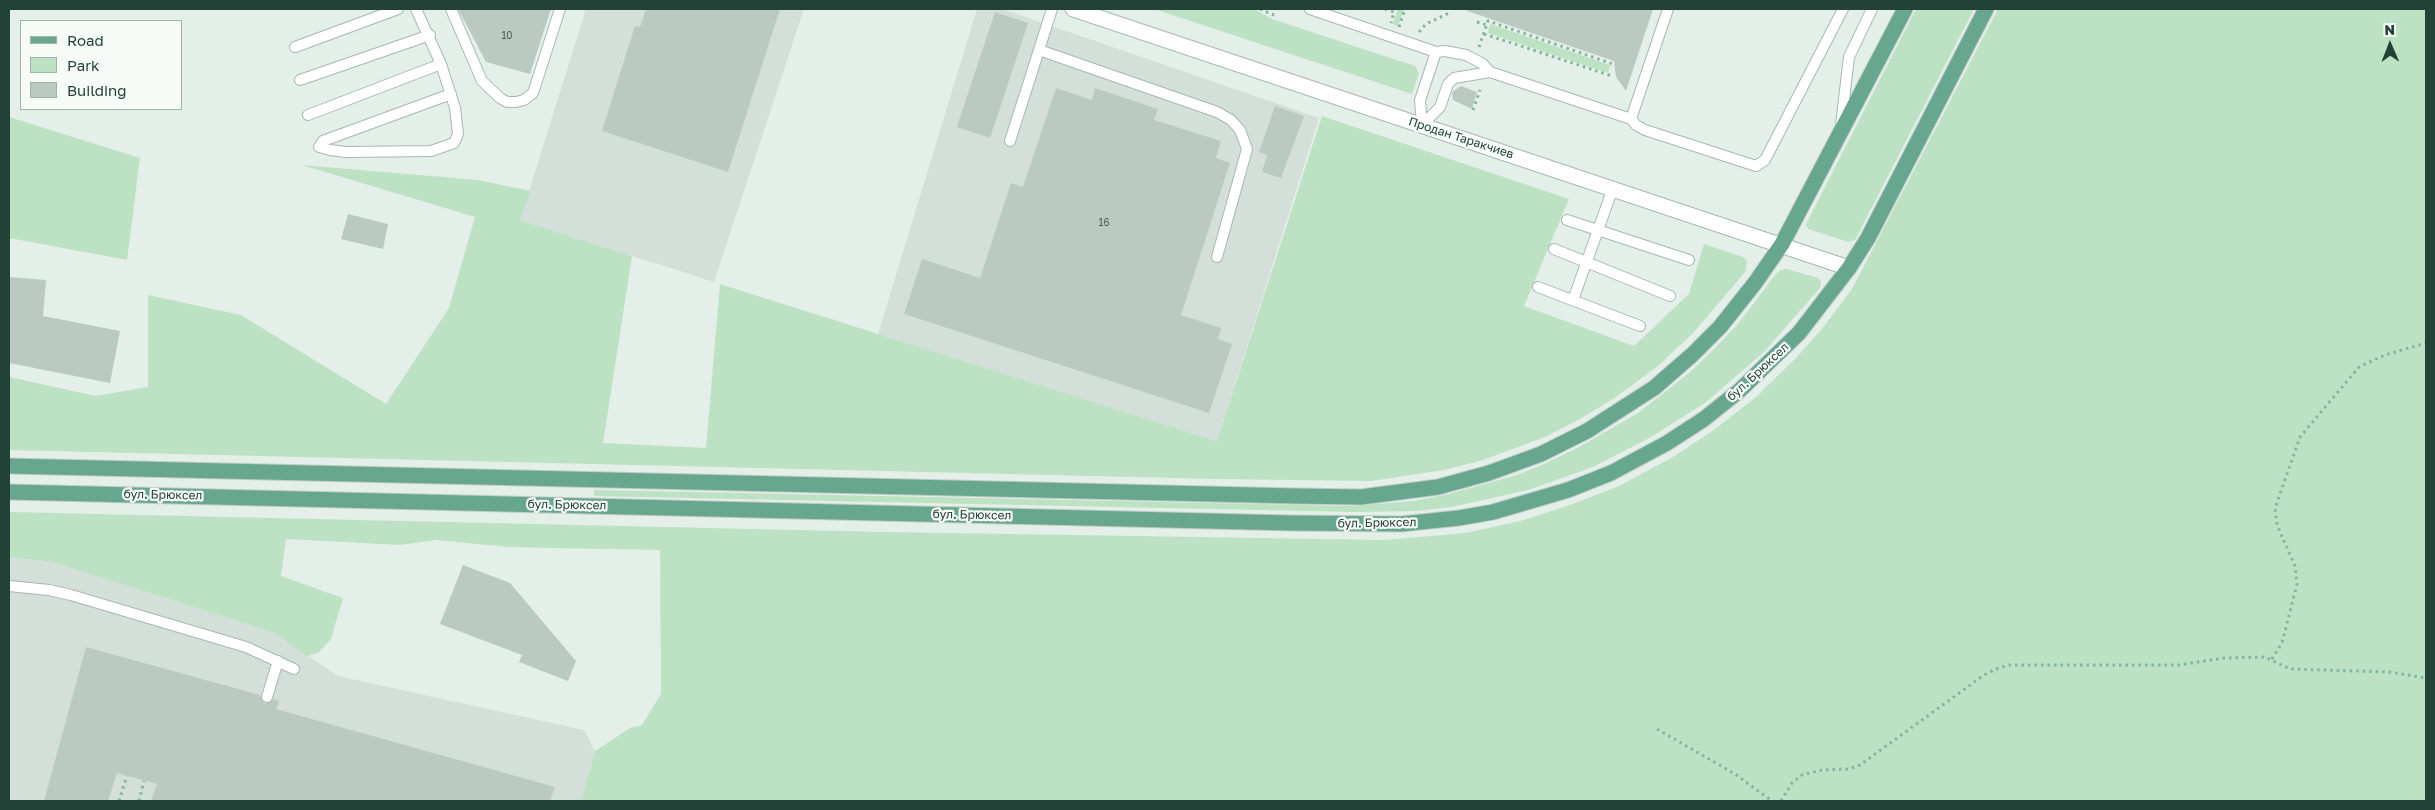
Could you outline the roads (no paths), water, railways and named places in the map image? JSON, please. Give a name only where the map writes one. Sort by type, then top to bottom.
[{"type":"main road","name":"бул. Брюксел","points":[[9,466],[521,476],[1361,497],[1438,486],[1489,473],[1541,454],[1587,431],[1654,388],[1693,354],[1720,327],[1756,283],[1782,244],[1905,9]]},
{"type":"main road","name":"бул. Брюксел","points":[[9,492],[1291,523],[1401,524],[1459,518],[1493,512],[1568,490],[1611,473],[1682,434],[1739,391],[1773,360],[1799,333],[1849,268],[1881,213],[1986,9]]},
{"type":"street","name":"Продан Таракчиев","points":[[1073,9],[1782,244],[1849,268]]},
{"type":"lane","points":[[295,47],[398,9]]},
{"type":"lane","points":[[416,9],[430,36],[441,64],[457,115],[458,134],[454,143],[446,148],[431,151],[346,152],[320,147],[323,141],[450,94]]},
{"type":"lane","points":[[451,9],[482,81],[500,98],[507,102],[516,102],[524,100],[533,93],[560,9]]},
{"type":"lane","points":[[1010,141],[1052,9]]},
{"type":"lane","points":[[1310,9],[1436,52],[1445,51],[1466,55],[1483,64],[1490,72]]},
{"type":"lane","points":[[1631,119],[1668,9]]},
{"type":"lane","points":[[1422,125],[1440,107],[1450,80],[1458,75],[1490,72],[1631,119],[1636,125],[1645,130],[1752,165],[1759,165],[1765,160],[1844,9]]},
{"type":"lane","points":[[1840,136],[1849,57],[1872,9]]},
{"type":"lane","points":[[300,80],[430,36]]},
{"type":"lane","points":[[1039,50],[1210,109],[1231,120],[1240,130],[1246,149],[1217,257]]},
{"type":"lane","points":[[1422,125],[1420,100],[1436,52]]},
{"type":"lane","points":[[308,115],[441,64]]},
{"type":"lane","points":[[1573,300],[1613,188]]},
{"type":"lane","points":[[1566,220],[1689,260]]},
{"type":"lane","points":[[1554,249],[1670,296]]},
{"type":"lane","points":[[1538,287],[1640,326]]},
{"type":"lane","points":[[9,586],[49,590],[71,595],[246,647],[294,669]]},
{"type":"lane","points":[[267,697],[278,661]]}]
